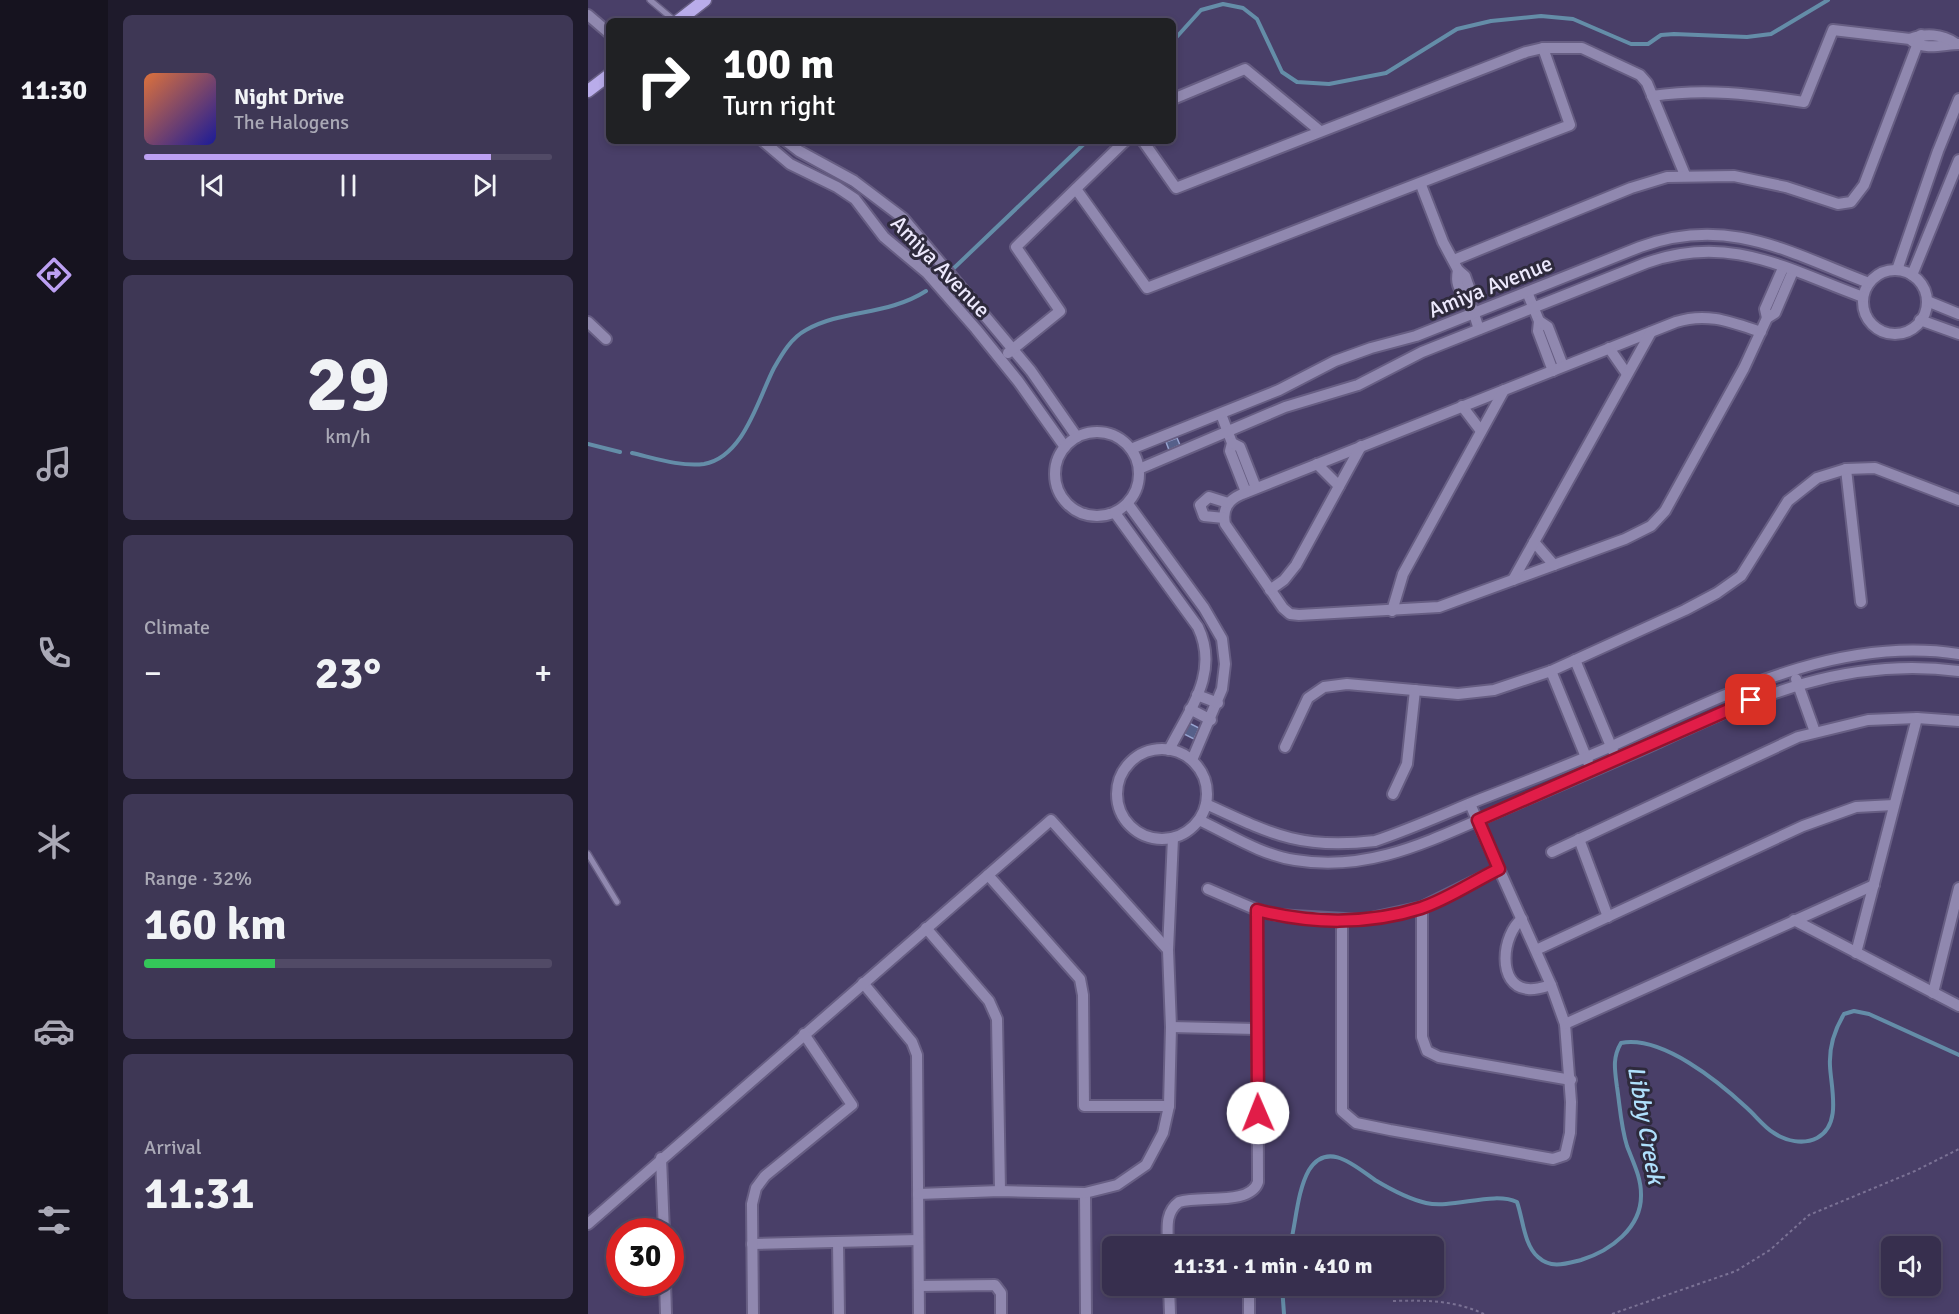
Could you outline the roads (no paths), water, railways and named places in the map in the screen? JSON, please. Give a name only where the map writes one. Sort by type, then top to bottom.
[{"type":"main road","points":[[681,18],[705,0]]},
{"type":"main road","points":[[588,91],[606,77]]},
{"type":"street","points":[[588,15],[606,30]]},
{"type":"street","points":[[1652,96],[1689,91],[1723,91],[1804,102],[1833,30],[1916,39],[1946,47],[1957,43]]},
{"type":"street","points":[[1456,265],[1631,188],[1685,175],[1718,175],[1754,179],[1853,207],[1864,185],[1916,39]]},
{"type":"street","points":[[1145,144],[1176,188],[1519,55],[1542,48],[1576,48],[1592,52],[1640,75],[1652,96],[1685,175]]},
{"type":"street","points":[[1076,189],[1147,288],[1421,185],[1570,126],[1542,48]]},
{"type":"street","points":[[1176,98],[1245,69],[1320,131]]},
{"type":"street","points":[[1897,270],[1938,151],[1959,99]]},
{"type":"street","name":"Amiya Avenue","points":[[767,144],[790,164],[855,199],[884,237],[927,273],[1000,358],[1065,447]]},
{"type":"street","name":"Amiya Avenue","points":[[790,144],[855,181],[903,218],[1013,349],[1077,437]]},
{"type":"street","points":[[1000,358],[1060,311],[1016,247],[1122,144]]},
{"type":"street","points":[[1912,275],[1959,160]]},
{"type":"street","points":[[1421,185],[1443,242],[1456,265],[1456,280],[1462,296],[1469,302],[1479,329]]},
{"type":"street","name":"Amiya Avenue","points":[[1131,449],[1289,386],[1335,362],[1371,348],[1416,336],[1657,241],[1675,236],[1714,233],[1764,243],[1869,283]]},
{"type":"street","name":"Amiya Avenue","points":[[1139,469],[1227,430],[1292,405],[1358,385],[1411,357],[1678,252],[1728,251],[1863,297]]},
{"type":"street","points":[[1761,332],[1717,318],[1702,316],[1688,318],[1251,490],[1228,503],[1224,518],[1227,530],[1286,612],[1294,615],[1392,611],[1445,606],[1625,539],[1651,526],[1659,519],[1738,378],[1761,332],[1767,318],[1766,309],[1788,270]]},
{"type":"street","points":[[1897,270],[1912,275],[1923,286],[1927,301],[1920,320],[1903,332],[1883,331],[1867,318],[1863,297],[1869,283],[1882,273],[1897,270]]},
{"type":"street","points":[[1527,292],[1539,321],[1548,327],[1558,368]]},
{"type":"street","points":[[1927,301],[1959,314]]},
{"type":"street","points":[[1920,320],[1959,334]]},
{"type":"street","points":[[588,322],[606,339]]},
{"type":"street","points":[[1513,580],[1651,332]]},
{"type":"street","points":[[1609,348],[1628,374]]},
{"type":"street","points":[[1392,611],[1403,574],[1504,390]]},
{"type":"street","points":[[1462,406],[1481,431]]},
{"type":"street","points":[[1221,414],[1232,442],[1240,447],[1251,490]]},
{"type":"street","points":[[1191,426],[1198,444]]},
{"type":"street","points":[[1086,433],[1106,433],[1124,442],[1131,449],[1139,469],[1137,488],[1128,504],[1115,513],[1095,517],[1084,515],[1067,504],[1056,487],[1055,476],[1059,456],[1065,447],[1077,437],[1086,433]]},
{"type":"street","points":[[1160,437],[1168,458]]},
{"type":"street","points":[[1270,590],[1284,580],[1296,565],[1361,446]]},
{"type":"street","points":[[1317,464],[1339,486]]},
{"type":"street","points":[[1285,747],[1308,699],[1324,687],[1347,684],[1475,693],[1494,690],[1551,671],[1659,623],[1733,583],[1749,565],[1788,501],[1817,478],[1846,469],[1875,468],[1959,501]]},
{"type":"street","points":[[1846,469],[1861,602]]},
{"type":"street","points":[[1224,518],[1204,516],[1200,505],[1209,497],[1228,503]]},
{"type":"street","points":[[1128,504],[1217,630],[1225,664],[1218,703],[1191,760]]},
{"type":"street","points":[[1115,513],[1203,637],[1208,660],[1197,695],[1168,750]]},
{"type":"street","points":[[1534,542],[1554,565]]},
{"type":"street","points":[[1206,804],[1258,828],[1296,841],[1353,843],[1395,834],[1586,757],[1746,685],[1792,670],[1866,655],[1904,652],[1959,654]]},
{"type":"street","points":[[1575,660],[1616,760]]},
{"type":"street","points":[[1199,820],[1250,844],[1292,860],[1344,862],[1390,855],[1478,820],[1751,700],[1838,673],[1904,668],[1959,671]]},
{"type":"street","points":[[1792,670],[1815,732]]},
{"type":"street","points":[[1551,671],[1592,771]]},
{"type":"street","points":[[1393,794],[1407,764],[1415,690]]},
{"type":"street","points":[[1197,695],[1218,703]]},
{"type":"street","points":[[1190,709],[1211,720]]},
{"type":"street","points":[[1856,953],[1917,718]]},
{"type":"street","points":[[1552,852],[1778,744],[1815,732],[1868,720],[1917,718],[1959,721]]},
{"type":"street","points":[[1156,750],[1168,750],[1191,760],[1205,780],[1206,804],[1199,820],[1192,828],[1173,838],[1149,837],[1138,832],[1129,824],[1118,803],[1121,779],[1134,759],[1156,750]]},
{"type":"street","points":[[1342,921],[1342,1111],[1349,1118],[1390,1130],[1553,1159],[1561,1158],[1568,1149],[1570,1133],[1571,1080],[1565,1024],[1536,950],[1470,804]]},
{"type":"street","points":[[1536,950],[1767,841],[1834,814],[1856,807],[1894,806]]},
{"type":"street","points":[[588,1224],[1051,820],[1168,950]]},
{"type":"street","points":[[918,1194],[1000,1191],[1085,1193],[1117,1185],[1146,1165],[1163,1133],[1169,1106],[1171,1027],[1168,950],[1173,838]]},
{"type":"street","points":[[1579,839],[1608,917]]},
{"type":"street","points":[[1208,889],[1257,910],[1294,918],[1362,920],[1422,907],[1499,869]]},
{"type":"street","points":[[988,875],[1080,979],[1083,995],[1083,1106],[1169,1106]]},
{"type":"street","points":[[1565,1024],[1874,885]]},
{"type":"street","points":[[1933,993],[1959,888]]},
{"type":"street","points":[[1422,907],[1422,1036],[1427,1052],[1439,1057],[1571,1080]]},
{"type":"street","points":[[1168,1236],[1168,1218],[1172,1208],[1179,1202],[1247,1196],[1256,1189],[1260,1176],[1256,1029],[1257,910]]},
{"type":"street","points":[[1522,919],[1514,925],[1507,939],[1506,955],[1510,976],[1514,982],[1529,990],[1551,985]]},
{"type":"street","points":[[1794,920],[1959,1006]]},
{"type":"street","points":[[926,928],[989,1000],[997,1019],[1000,1191]]},
{"type":"street","points":[[863,983],[912,1042],[917,1056],[919,1314]]},
{"type":"street","points":[[1171,1027],[1256,1029]]},
{"type":"street","points":[[753,1314],[752,1204],[760,1181],[852,1105],[804,1034]]},
{"type":"street","points":[[661,1158],[663,1218]]},
{"type":"street","points":[[1085,1193],[1086,1314]]},
{"type":"street","points":[[752,1244],[918,1240]]},
{"type":"street","points":[[838,1242],[839,1314]]},
{"type":"street","points":[[919,1286],[995,1285],[1001,1293],[1001,1314]]},
{"type":"street","points":[[665,1296],[666,1314]]},
{"type":"street","points":[[1169,1296],[1170,1314]]},
{"type":"street","points":[[1249,1296],[1249,1314]]},
{"type":"lane","points":[[650,0],[673,18]]},
{"type":"lane","points":[[588,854],[617,902]]},
{"type":"waterway","points":[[1176,38],[1201,10],[1223,4],[1243,8],[1257,19],[1282,72],[1297,82],[1329,84],[1386,73],[1457,29],[1491,21],[1541,16],[1573,19],[1631,44],[1648,44],[1661,35],[1747,37],[1771,34],[1828,0]]},
{"type":"waterway","points":[[954,268],[1084,144]]},
{"type":"waterway","points":[[632,453],[668,462],[695,465],[718,459],[740,439],[777,363],[796,337],[820,323],[896,305],[926,291]]},
{"type":"waterway","points":[[588,444],[620,452]]},
{"type":"waterway","name":"Libby Creek","points":[[1292,1236],[1299,1197],[1309,1170],[1317,1161],[1325,1157],[1333,1157],[1351,1163],[1393,1190],[1426,1203],[1448,1204],[1496,1198],[1517,1202],[1524,1231],[1533,1252],[1548,1263],[1569,1263],[1603,1251],[1630,1227],[1640,1206],[1641,1188],[1623,1132],[1616,1075],[1616,1054],[1621,1043],[1637,1042],[1672,1053],[1706,1074],[1747,1108],[1770,1131],[1800,1142],[1817,1138],[1830,1124],[1833,1105],[1830,1052],[1835,1032],[1844,1014],[1854,1011],[1869,1014],[1959,1055]]},
{"type":"waterway","name":"Libby Creek","points":[[1283,1296],[1284,1314]]}]
